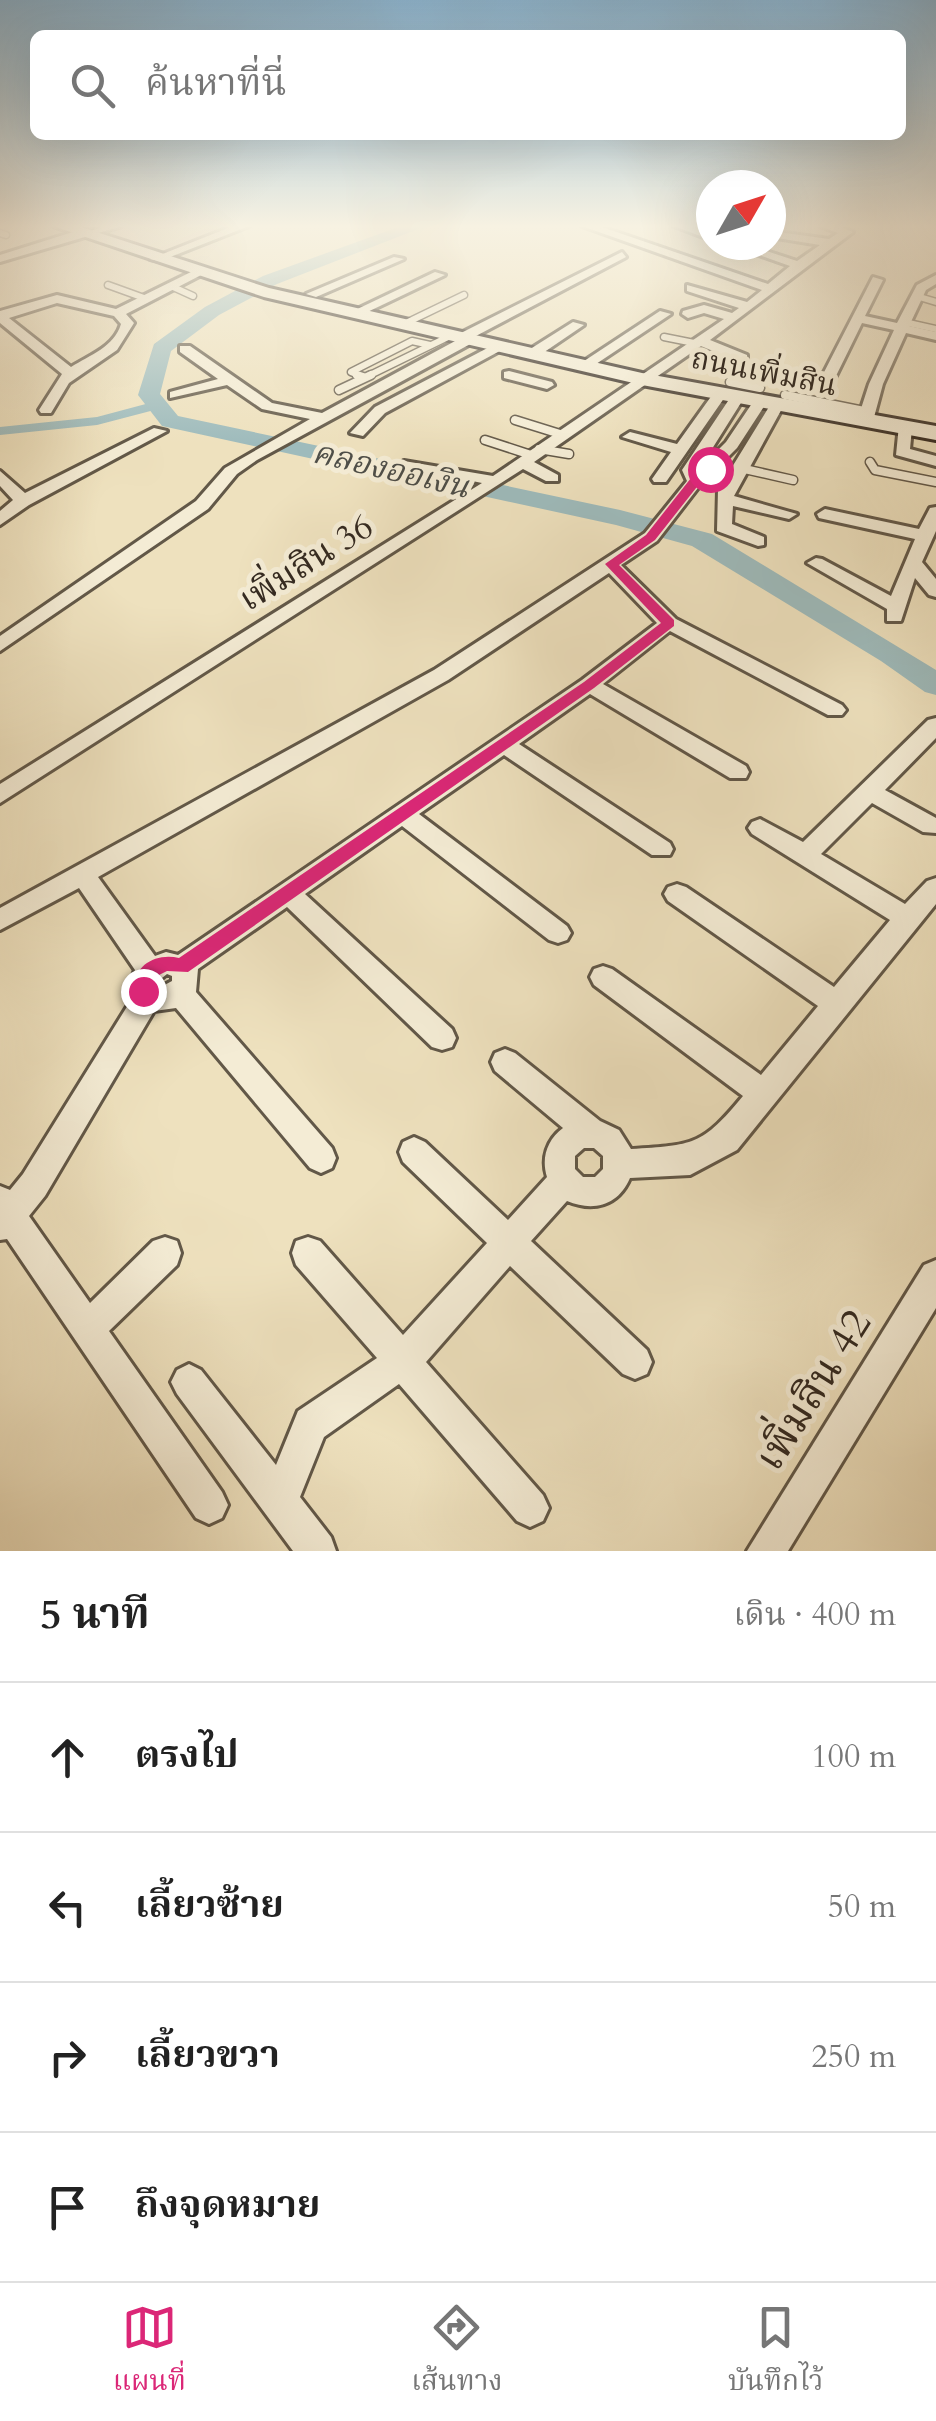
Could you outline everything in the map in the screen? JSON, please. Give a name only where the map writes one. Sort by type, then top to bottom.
[{"type":"street","points":[[118,313],[143,298]]},
{"type":"street","name":"ถนนเพิ่มสิน","points":[[292,298],[642,379],[771,398],[936,433]]},
{"type":"street","points":[[356,313],[388,298]]},
{"type":"street","points":[[0,645],[202,505],[226,478],[546,298]]},
{"type":"street","points":[[722,298],[749,307]]},
{"type":"street","name":"เพิ่มสิน 36","points":[[0,794],[474,496],[760,298]]},
{"type":"street","points":[[827,380],[867,298]]},
{"type":"street","points":[[867,416],[876,384],[915,298]]},
{"type":"street","points":[[46,410],[56,388],[70,374],[112,348],[125,334],[128,323],[118,313],[57,299],[3,314],[70,374]]},
{"type":"street","points":[[688,314],[700,309],[732,317]]},
{"type":"street","points":[[585,365],[665,314]]},
{"type":"street","points":[[856,319],[936,332]]},
{"type":"street","points":[[532,354],[578,325]]},
{"type":"street","points":[[0,343],[26,336]]},
{"type":"street","points":[[358,434],[380,410],[474,340]]},
{"type":"street","points":[[696,342],[739,366]]},
{"type":"street","points":[[185,349],[271,407],[332,420]]},
{"type":"street","points":[[651,353],[674,356]]},
{"type":"street","points":[[528,380],[557,359]]},
{"type":"street","points":[[509,375],[546,385]]},
{"type":"street","points":[[175,395],[229,380]]},
{"type":"street","points":[[660,479],[726,392]]},
{"type":"street","points":[[696,481],[690,470],[702,452],[726,392]]},
{"type":"street","points":[[0,920],[441,675],[651,538],[771,398]]},
{"type":"street","points":[[758,541],[723,527],[724,499],[771,398]]},
{"type":"street","points":[[904,428],[902,452],[936,462]]},
{"type":"street","points":[[0,520],[23,501],[159,431]]},
{"type":"street","points":[[630,437],[681,450]]},
{"type":"street","points":[[702,452],[721,457]]},
{"type":"street","points":[[530,456],[552,478]]},
{"type":"street","points":[[410,464],[494,482]]},
{"type":"street","points":[[0,476],[23,501]]},
{"type":"street","points":[[724,499],[789,514]]},
{"type":"street","points":[[816,563],[896,612],[912,562],[936,512]]},
{"type":"street","points":[[825,514],[925,536]]},
{"type":"street","points":[[616,560],[648,606],[679,628],[835,710]]},
{"type":"street","points":[[912,562],[936,591]]},
{"type":"street","points":[[83,875],[149,983],[164,1000],[180,980],[288,893],[589,685],[679,628]]},
{"type":"street","points":[[589,685],[738,772]]},
{"type":"street","points":[[805,855],[932,733]]},
{"type":"street","points":[[503,744],[661,849]]},
{"type":"street","points":[[868,792],[931,826]]},
{"type":"street","points":[[402,814],[558,933]]},
{"type":"street","points":[[760,828],[907,918]]},
{"type":"street","points":[[619,1164],[690,1160],[726,1140],[907,918],[936,888]]},
{"type":"street","points":[[288,893],[442,1038]]},
{"type":"street","points":[[677,894],[836,1004]]},
{"type":"street","points":[[603,977],[763,1094]]},
{"type":"street","points":[[180,980],[321,1158]]},
{"type":"street","points":[[149,983],[34,1184],[3,1215],[208,1505]]},
{"type":"street","points":[[504,1062],[612,1145],[619,1164],[613,1183],[605,1190],[584,1192],[565,1180],[559,1171],[560,1150],[573,1136],[593,1134]]},
{"type":"street","points":[[414,1152],[634,1362]]},
{"type":"street","points":[[280,1501],[311,1424],[404,1360],[565,1180]]},
{"type":"street","points":[[86,1329],[166,1253]]},
{"type":"street","points":[[308,1253],[530,1508]]},
{"type":"street","name":"เพิ่มสิน 42","points":[[766,1551],[936,1277]]},
{"type":"street","points":[[189,1382],[316,1551]]},
{"type":"lane","points":[[404,324],[457,298]]},
{"type":"lane","points":[[664,336],[696,342]]},
{"type":"lane","points":[[339,390],[430,345],[474,340]]},
{"type":"lane","points":[[726,392],[739,366]]},
{"type":"lane","points":[[514,420],[560,434]]},
{"type":"lane","points":[[485,440],[530,456],[569,454]]},
{"type":"lane","points":[[870,462],[875,470],[936,482]]},
{"type":"lane","points":[[740,468],[793,480]]},
{"type":"waterway","name":"คลองออเงิน","points":[[236,298],[161,348],[149,395],[170,421],[620,518],[702,540],[892,654],[936,685]]},
{"type":"waterway","points":[[0,431],[97,421],[157,405]]},
{"type":"route","points":[[143,991],[144,977],[150,970],[166,963],[181,967],[589,685],[669,623],[648,606],[611,564],[651,538],[710,469]]}]
